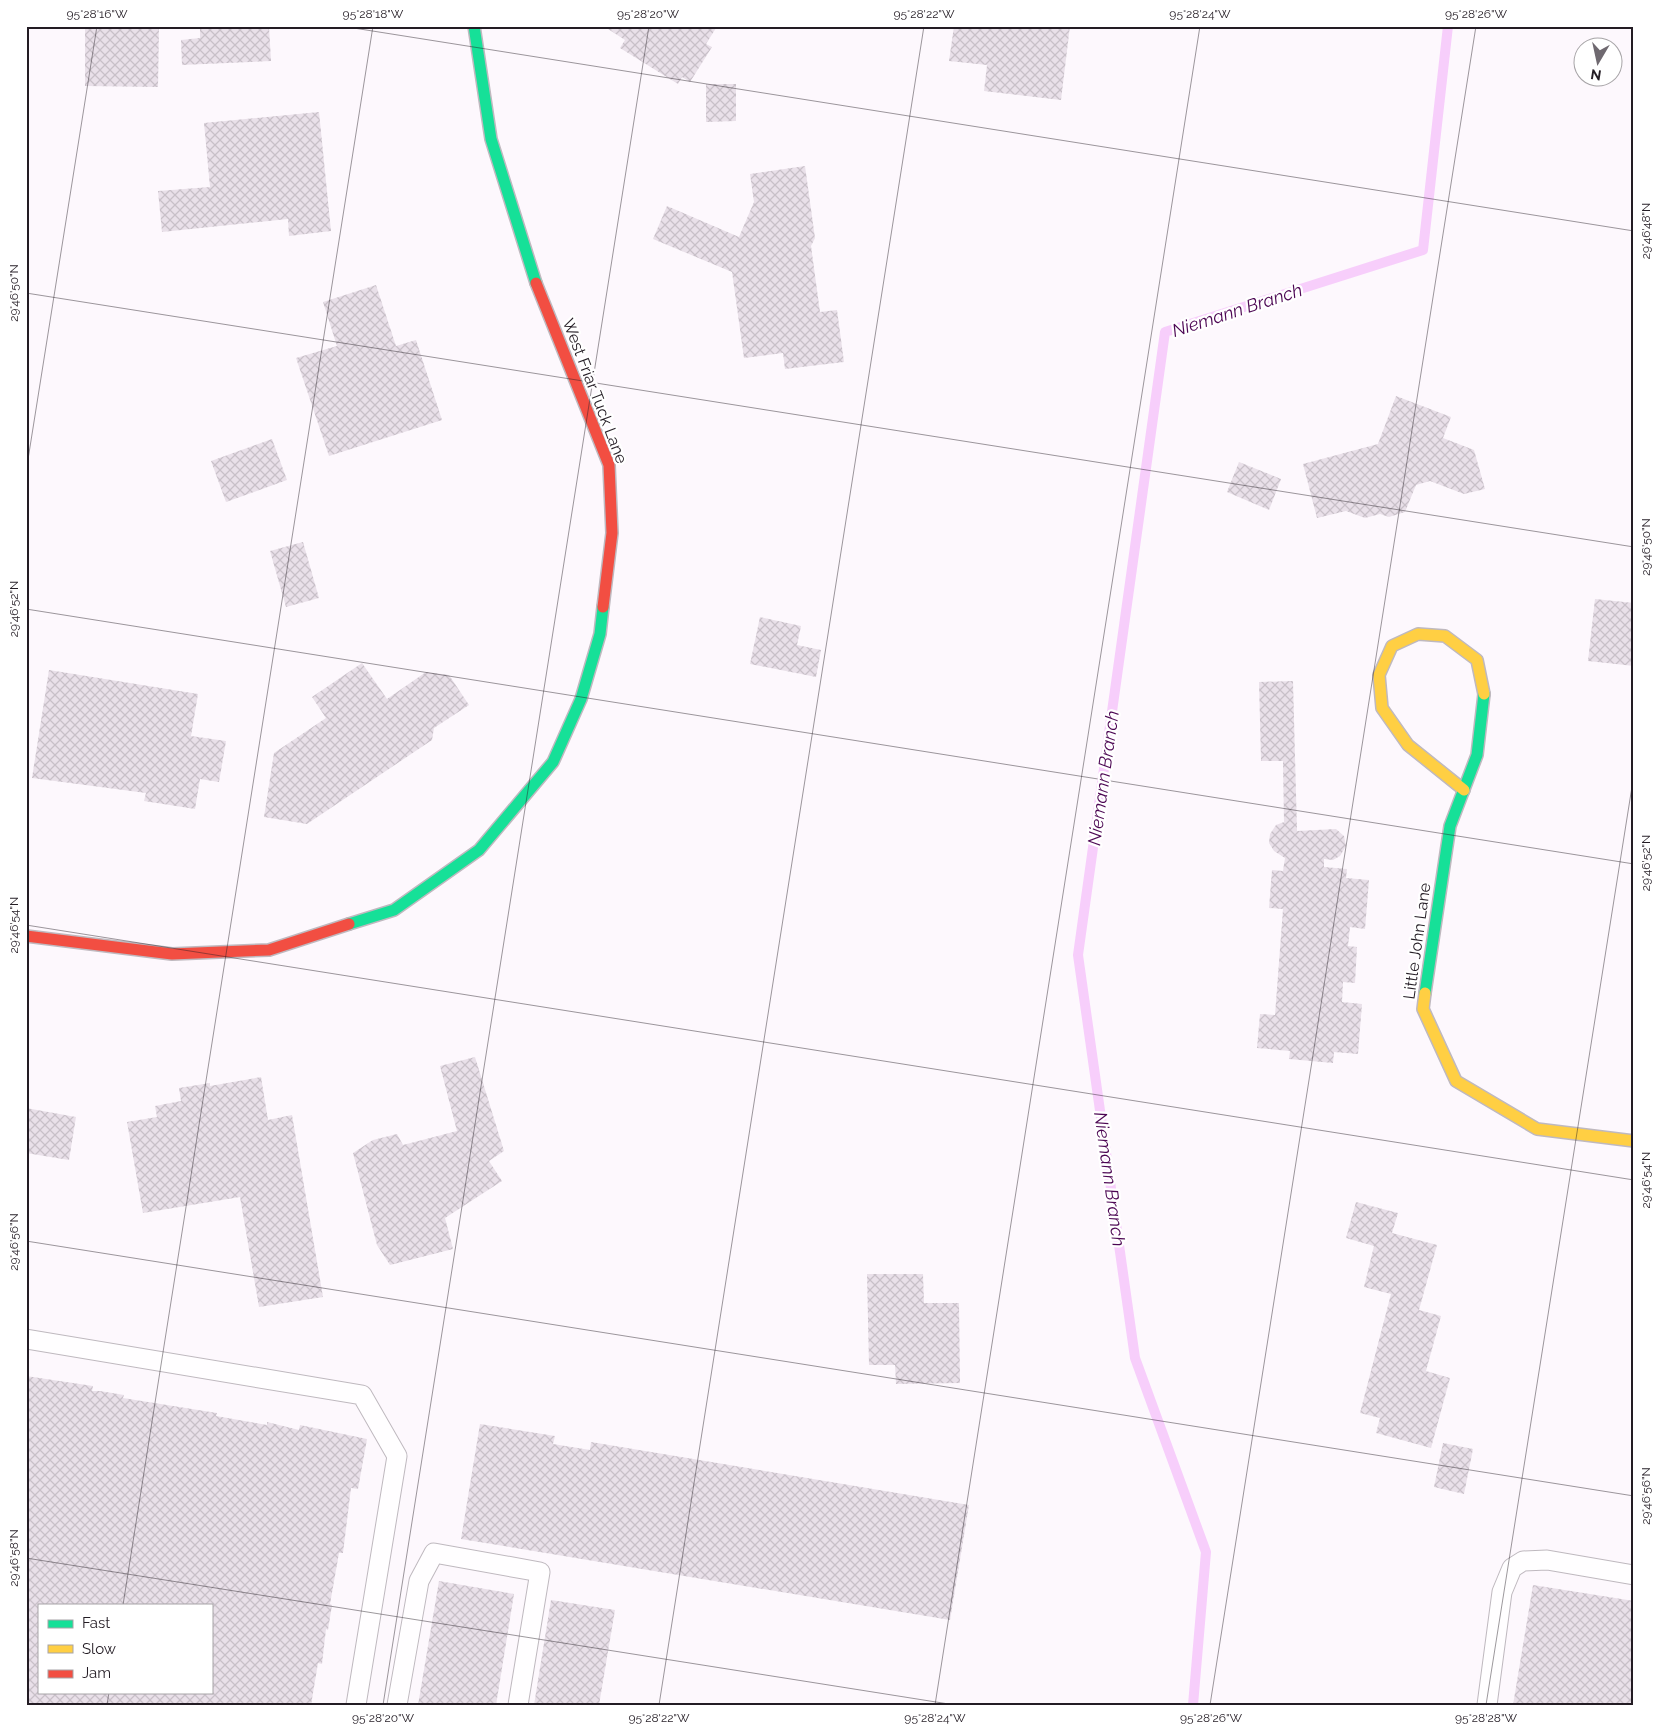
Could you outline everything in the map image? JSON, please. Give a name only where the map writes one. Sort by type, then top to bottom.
[{"type":"street","name":"West Friar Tuck Lane","points":[[26,936],[172,954],[269,950],[394,910],[479,850],[553,762],[581,699],[600,634],[612,533],[609,465],[535,281],[490,139],[474,26]]},
{"type":"street","name":"Little John Lane","points":[[1464,790],[1408,745],[1382,708],[1380,675],[1392,646],[1418,634],[1445,636],[1477,660],[1484,696],[1477,755],[1464,790],[1450,826],[1423,1010],[1456,1081],[1537,1129],[1634,1141]]},
{"type":"lane","points":[[26,1339],[362,1395],[397,1456],[356,1705]]},
{"type":"lane","points":[[398,1705],[419,1581],[434,1553],[540,1572],[518,1705]]},
{"type":"lane","points":[[1487,1705],[1502,1592],[1512,1568],[1523,1561],[1547,1560],[1634,1575]]},
{"type":"building","points":[[85,26],[159,26],[158,87],[85,86]]},
{"type":"building","points":[[200,26],[269,26],[271,61],[182,65],[181,40],[200,38]]},
{"type":"building","points":[[610,26],[714,26],[716,28],[706,44],[712,47],[690,82],[682,77],[678,84],[620,48],[625,40],[608,29]]},
{"type":"building","points":[[954,26],[1070,26],[1061,100],[984,91],[987,65],[949,61]]},
{"type":"building","points":[[706,84],[736,84],[736,121],[706,122]]},
{"type":"building","points":[[319,112],[331,231],[289,236],[288,219],[162,232],[158,191],[210,187],[204,123]]},
{"type":"building","points":[[805,166],[815,238],[811,246],[820,312],[837,310],[844,362],[785,369],[783,353],[744,358],[732,272],[653,239],[667,206],[739,237],[754,202],[750,174]]},
{"type":"building","points":[[376,285],[396,346],[416,340],[442,420],[329,456],[296,358],[337,346],[323,302]]},
{"type":"building","points":[[1396,396],[1451,417],[1443,438],[1474,450],[1485,489],[1464,494],[1430,481],[1416,485],[1405,512],[1389,517],[1380,514],[1365,518],[1346,511],[1317,518],[1303,464],[1378,444]]},
{"type":"building","points":[[272,439],[287,480],[226,502],[211,461]]},
{"type":"building","points":[[1239,462],[1281,479],[1269,510],[1227,492]]},
{"type":"building","points":[[303,542],[319,598],[286,607],[270,551]]},
{"type":"building","points":[[1595,599],[1634,603],[1634,666],[1588,661]]},
{"type":"building","points":[[760,617],[801,626],[797,645],[821,650],[816,677],[750,664]]},
{"type":"building","points":[[362,663],[387,699],[426,672],[449,675],[469,705],[434,728],[432,740],[307,824],[264,817],[274,753],[326,718],[312,697]]},
{"type":"building","points":[[49,670],[198,694],[191,736],[226,741],[219,782],[200,779],[195,809],[144,801],[146,793],[32,778]]},
{"type":"building","points":[[1293,681],[1297,831],[1336,829],[1344,836],[1346,846],[1340,856],[1333,860],[1324,859],[1324,867],[1347,869],[1346,878],[1369,880],[1365,929],[1350,927],[1348,946],[1357,947],[1355,983],[1343,982],[1342,1002],[1362,1004],[1358,1054],[1334,1052],[1333,1063],[1289,1059],[1290,1051],[1257,1048],[1260,1014],[1275,1015],[1283,909],[1269,908],[1272,870],[1283,871],[1285,858],[1274,851],[1269,843],[1270,834],[1276,825],[1284,822],[1283,761],[1261,761],[1259,682]]},
{"type":"building","points":[[475,1057],[504,1151],[489,1161],[502,1181],[445,1218],[453,1249],[390,1265],[377,1245],[353,1153],[373,1140],[397,1134],[403,1145],[457,1131],[440,1066]]},
{"type":"building","points":[[261,1077],[268,1120],[292,1115],[323,1297],[259,1307],[240,1197],[143,1213],[127,1122],[157,1117],[155,1106],[181,1101],[179,1088],[210,1083],[210,1086]]},
{"type":"building","points":[[26,1108],[76,1117],[69,1160],[26,1153]]},
{"type":"building","points":[[1356,1202],[1398,1213],[1392,1233],[1437,1245],[1419,1310],[1441,1316],[1426,1371],[1450,1378],[1431,1448],[1376,1433],[1380,1418],[1360,1413],[1391,1294],[1364,1287],[1374,1246],[1346,1238]]},
{"type":"building","points":[[867,1274],[923,1274],[924,1303],[959,1303],[960,1383],[896,1384],[895,1365],[869,1365]]},
{"type":"building","points":[[26,1376],[93,1386],[92,1391],[124,1395],[123,1398],[217,1413],[216,1416],[267,1425],[267,1422],[299,1430],[300,1425],[367,1439],[358,1489],[351,1488],[343,1553],[339,1553],[322,1664],[318,1663],[311,1705],[26,1705]]},
{"type":"building","points":[[480,1424],[555,1436],[553,1444],[590,1450],[591,1442],[969,1505],[950,1620],[461,1539]]},
{"type":"building","points":[[1443,1443],[1473,1449],[1464,1494],[1434,1487]]},
{"type":"building","points":[[439,1581],[514,1594],[496,1705],[418,1705]]},
{"type":"building","points":[[1533,1585],[1634,1601],[1634,1705],[1513,1705]]},
{"type":"building","points":[[551,1600],[615,1610],[599,1705],[534,1705]]},
{"type":"waterway","name":"Niemann Branch","points":[[1193,1705],[1206,1552],[1135,1358],[1078,955],[1165,332],[1423,250],[1448,26]]},
{"type":"traffic: fast","points":[[474,26],[491,139],[536,283]]},
{"type":"traffic: fast","points":[[349,924],[394,910],[479,850],[553,762],[581,699],[600,634],[603,607]]},
{"type":"traffic: fast","points":[[1425,993],[1450,826],[1477,755],[1484,694]]},
{"type":"traffic: slow","points":[[1464,790],[1408,745],[1382,708],[1379,675],[1392,646],[1418,634],[1445,636],[1477,660],[1484,694]]},
{"type":"traffic: slow","points":[[1425,993],[1423,1009],[1456,1081],[1537,1129],[1634,1141]]},
{"type":"traffic: jam","points":[[536,283],[609,465],[612,533],[603,607]]},
{"type":"traffic: jam","points":[[26,936],[172,954],[269,950],[349,924]]}]
